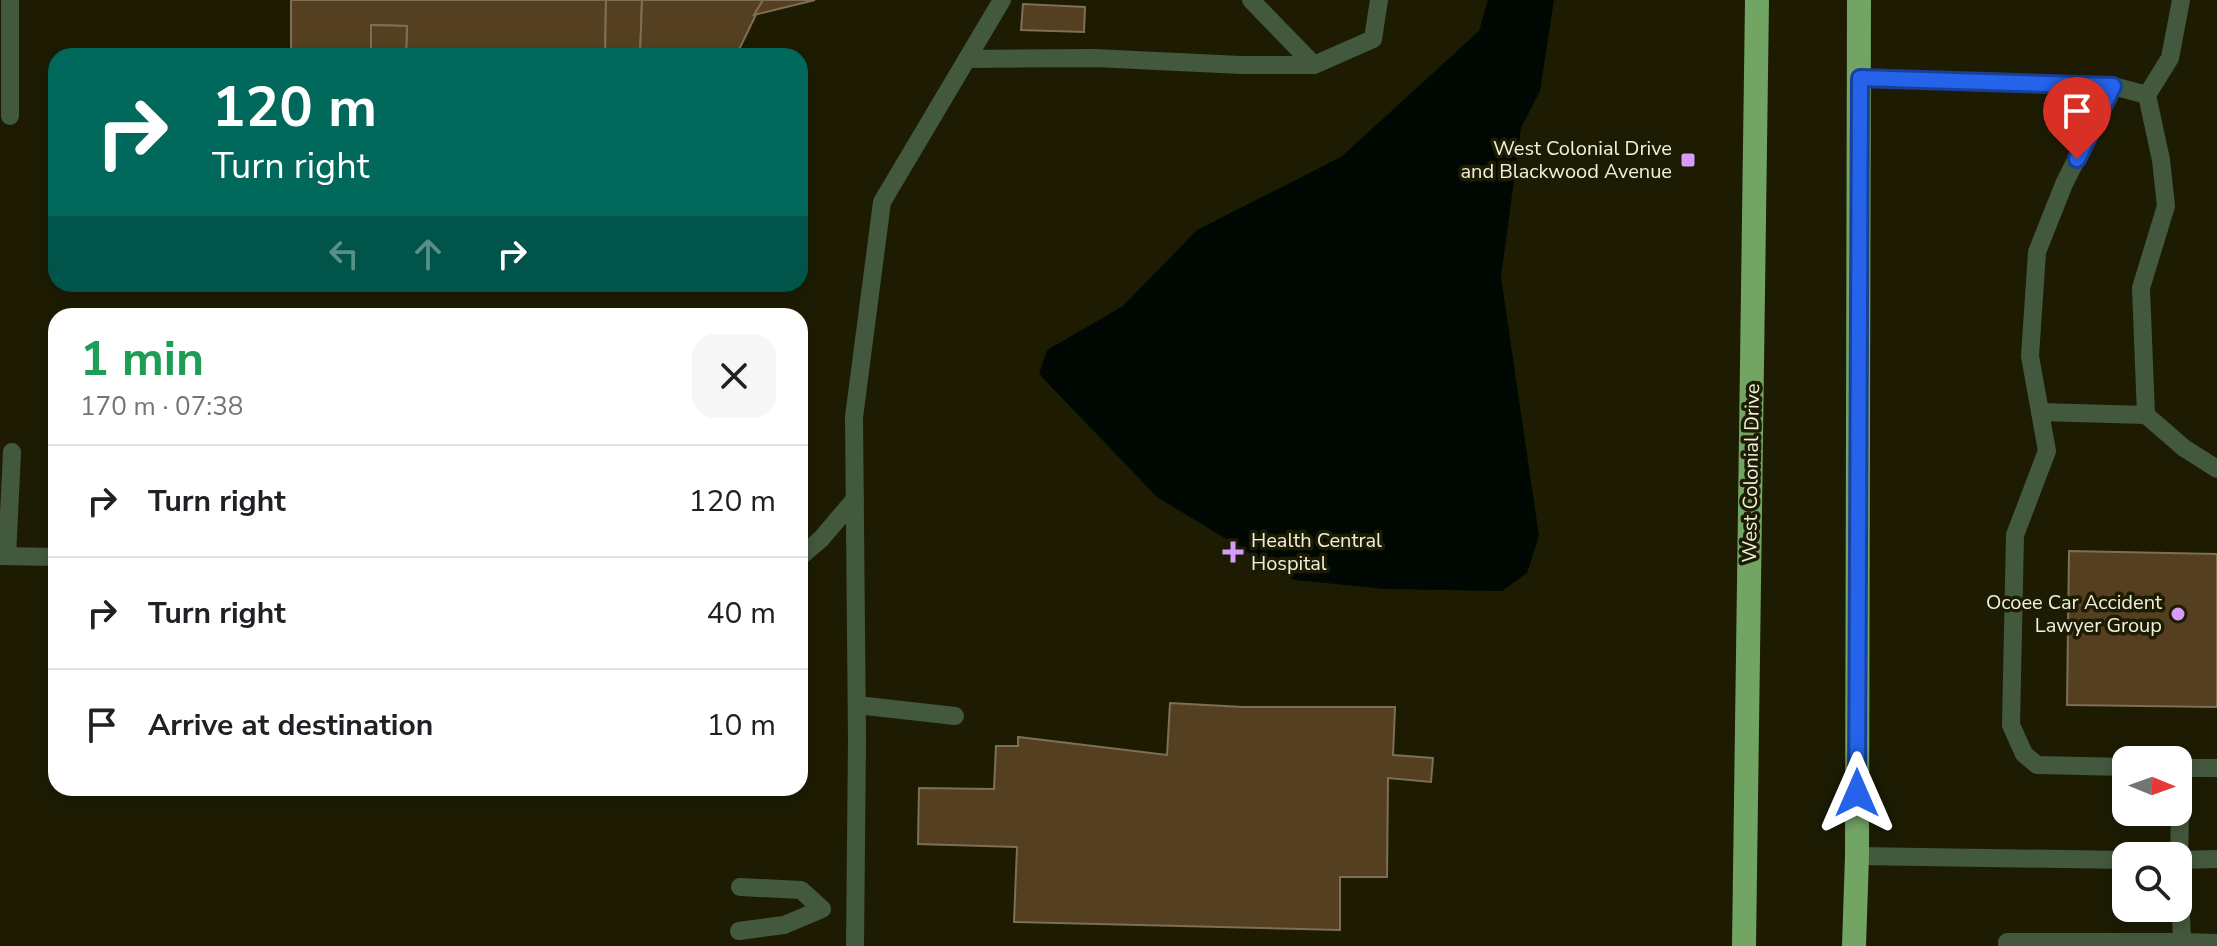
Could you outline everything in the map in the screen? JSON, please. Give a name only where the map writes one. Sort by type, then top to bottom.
[{"type":"highway","name":"West Colonial Drive","points":[[1744,946],[1757,0]]},
{"type":"highway","points":[[1854,946],[1857,856],[1859,0]]},
{"type":"lane","points":[[10,0],[10,116]]},
{"type":"lane","points":[[855,946],[857,705],[854,417],[882,202],[1002,0]]},
{"type":"lane","points":[[1251,0],[1314,65]]},
{"type":"lane","points":[[967,59],[1094,58],[1314,65],[1373,39],[1379,0]]},
{"type":"lane","points":[[2146,415],[2141,288],[2166,206],[2161,160],[2147,95],[2170,58],[2181,0]]},
{"type":"lane","points":[[1860,78],[2113,86],[2147,95]]},
{"type":"lane","points":[[2112,767],[2037,765],[2024,754],[2011,725],[2015,535],[2047,451],[2030,356],[2037,252],[2064,184],[2113,86]]},
{"type":"lane","points":[[2040,412],[2146,415],[2184,448],[2217,469]]},
{"type":"lane","points":[[12,452],[3,556],[48,557]]},
{"type":"lane","points":[[808,550],[855,499]]},
{"type":"lane","points":[[857,705],[955,716]]},
{"type":"lane","points":[[2192,768],[2217,768]]},
{"type":"lane","points":[[1857,856],[2112,860]]},
{"type":"lane","points":[[2192,860],[2217,859]]},
{"type":"lane","points":[[740,887],[801,890],[822,909],[855,916]]},
{"type":"lane","points":[[739,931],[784,925],[822,909]]},
{"type":"lane","points":[[2181,922],[2182,942]]},
{"type":"lane","points":[[2007,946],[2007,942],[2217,943]]},
{"type":"shaded area","points":[[1488,0],[1554,0],[1540,91],[1521,128],[1501,277],[1539,536],[1527,573],[1502,591],[1386,589],[1294,580],[1157,497],[1039,374],[1047,350],[1123,306],[1197,230],[1341,157],[1479,31]]},
{"type":"building","points":[[291,0],[606,0],[605,48],[406,48],[407,26],[371,25],[371,48],[291,48]]},
{"type":"building","points":[[606,0],[642,0],[640,48],[605,48]]},
{"type":"building","points":[[642,0],[763,0],[740,48],[640,48]]},
{"type":"building","points":[[763,0],[815,0],[754,15]]},
{"type":"building","points":[[1023,4],[1085,7],[1084,32],[1021,30]]},
{"type":"building","points":[[371,25],[407,26],[406,48],[371,48]]},
{"type":"building","points":[[2069,551],[2217,554],[2217,707],[2067,705]]},
{"type":"building","points":[[1170,703],[1243,707],[1395,707],[1393,755],[1433,758],[1431,782],[1388,778],[1387,877],[1340,877],[1340,930],[1014,922],[1017,847],[918,844],[919,788],[994,789],[996,746],[1018,746],[1018,737],[1167,755]]},
{"type":"place","name":"West Colonial Drive and Blackwood Avenue","points":[[1688,160]]},
{"type":"place","name":"Health Central Hospital","points":[[1233,552]]},
{"type":"place","name":"Ocoee Car Accident Lawyer Group","points":[[2178,614]]},
{"type":"route","points":[[1857,793],[1860,78],[2113,86],[2077,159]]}]
